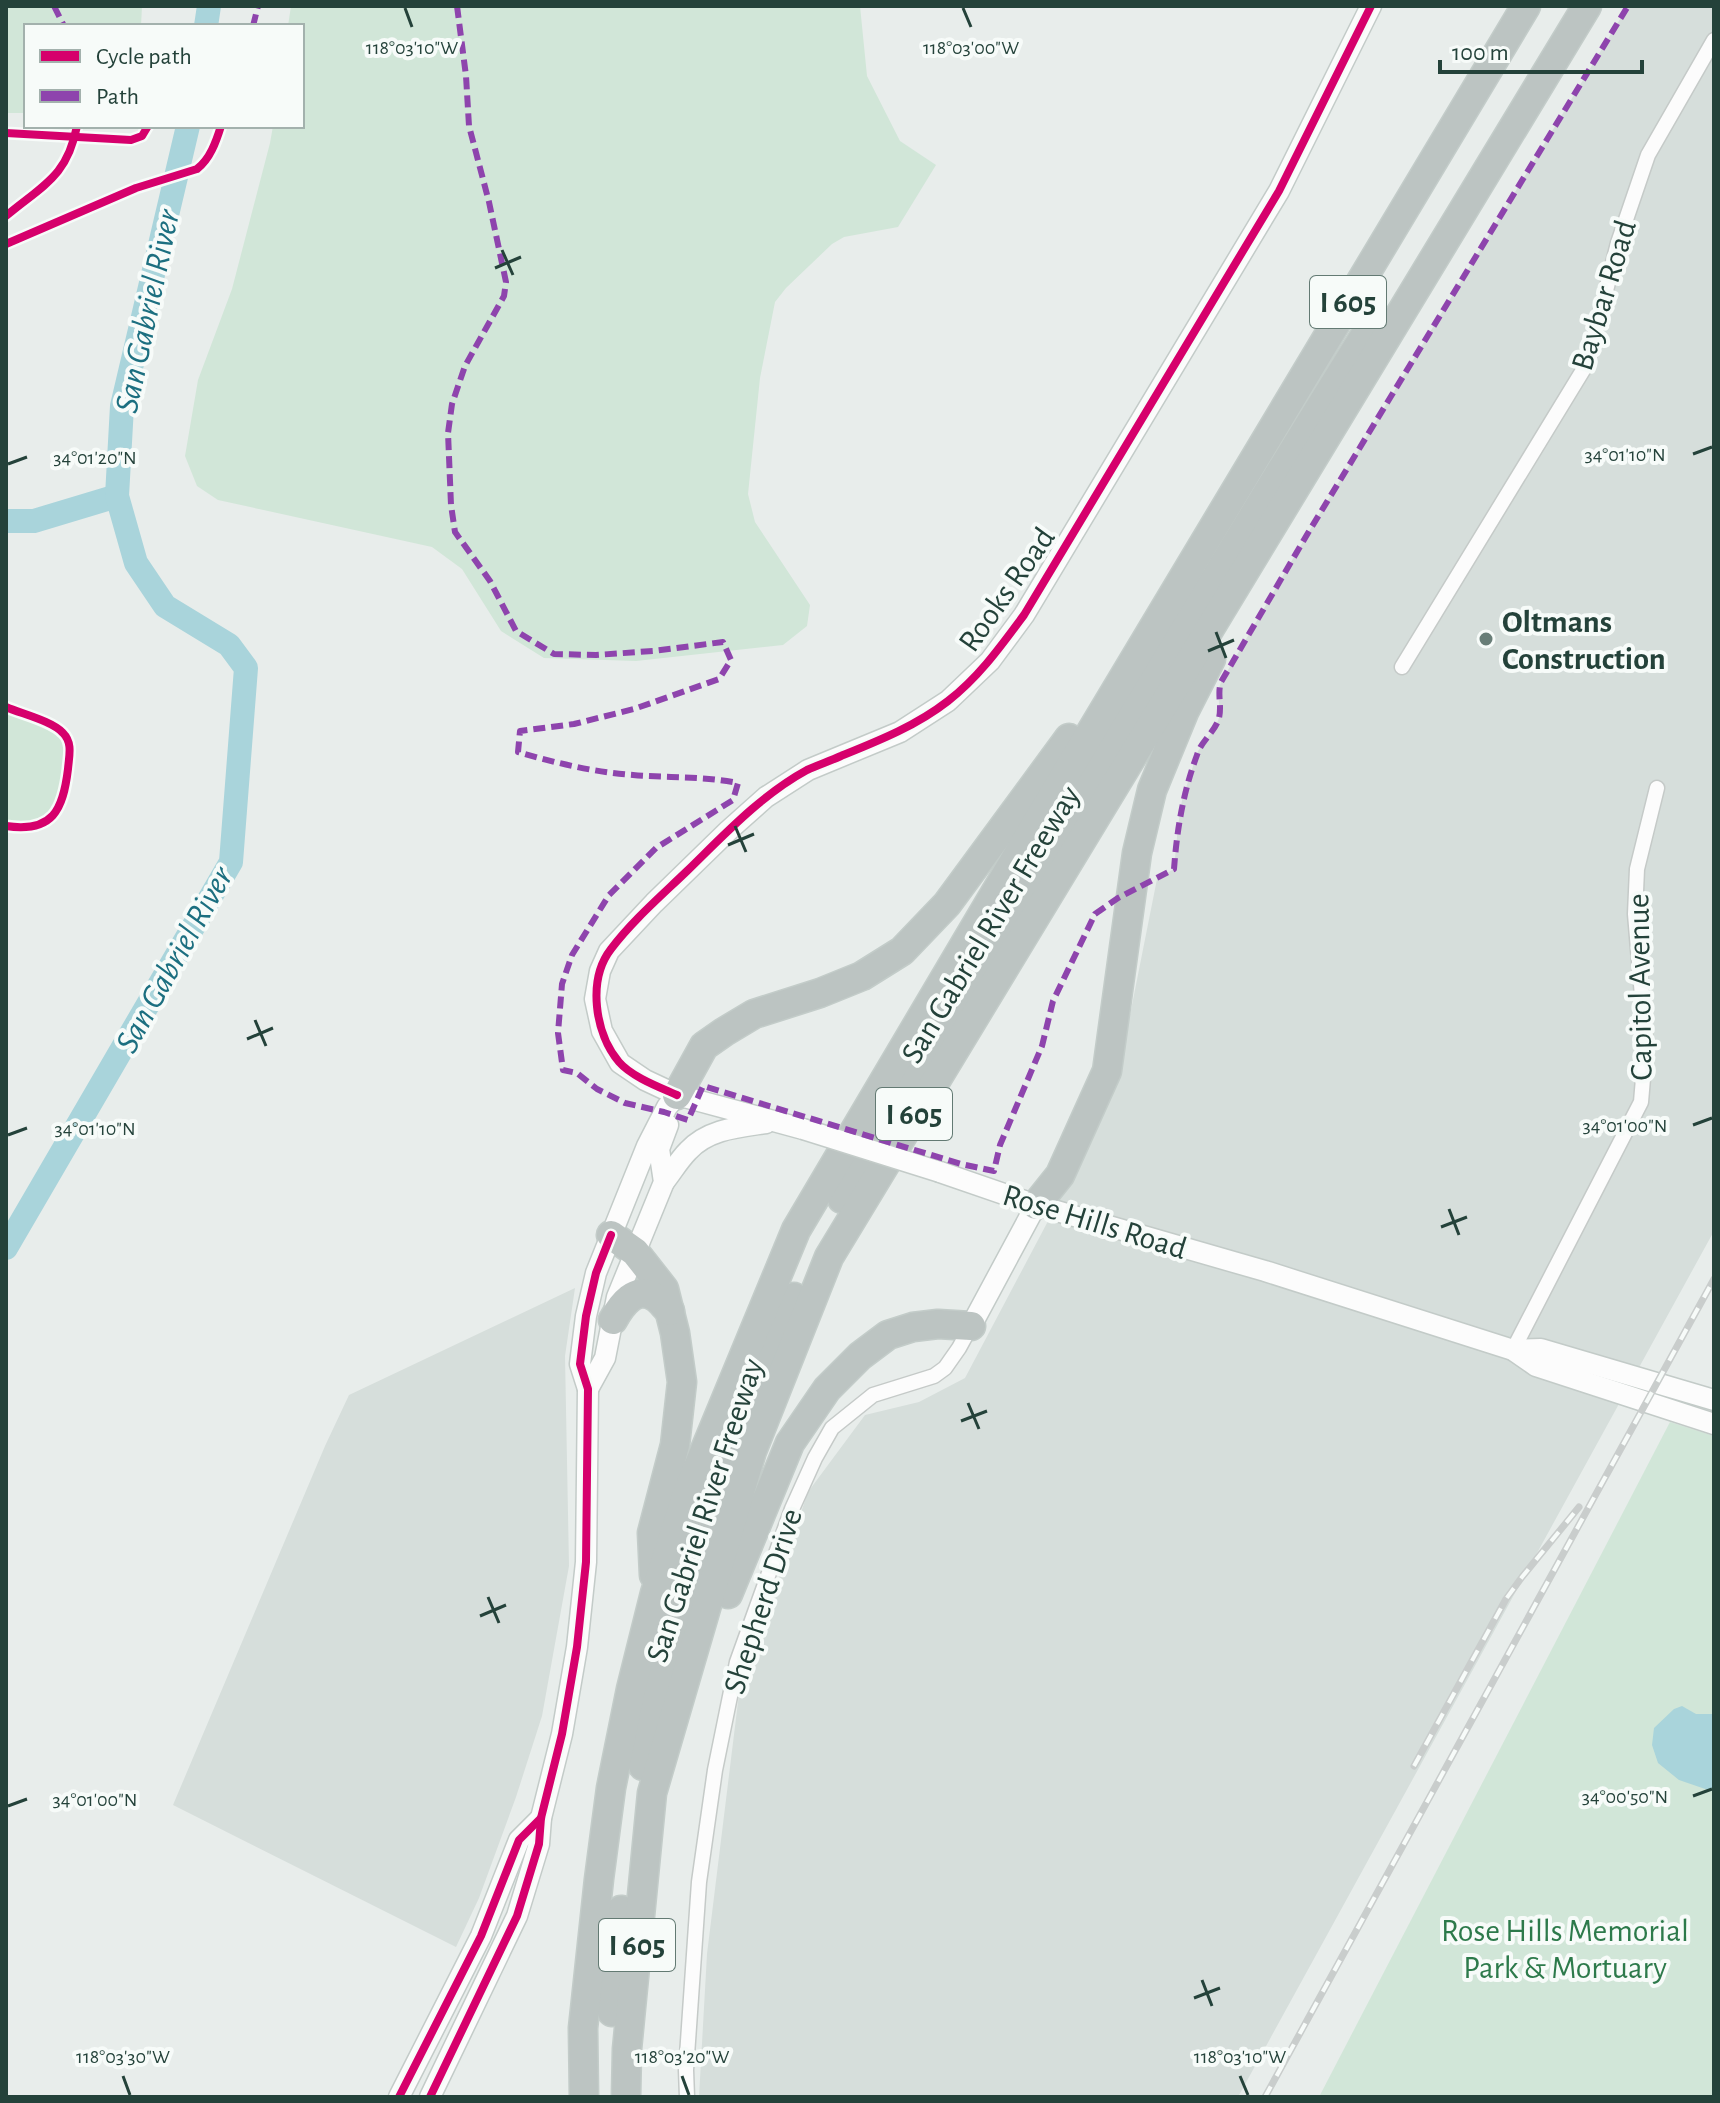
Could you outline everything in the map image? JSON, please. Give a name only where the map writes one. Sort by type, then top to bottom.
[{"type":"highway","name":"San Gabriel River Freeway","points":[[584,2097],[583,2028],[611,1788],[631,1689],[655,1593],[688,1491],[796,1230],[1526,6]]},
{"type":"highway","points":[[1049,802],[1082,780],[1546,6]]},
{"type":"highway","points":[[609,2097],[615,1968],[627,1864],[657,1697],[689,1572],[707,1516],[735,1432],[777,1333],[832,1218],[886,1119],[1275,478],[1431,231],[1567,6]]},
{"type":"highway","name":"San Gabriel River Freeway","points":[[626,2097],[627,2049],[652,1793],[752,1451],[829,1257],[1587,6]]},
{"type":"highway","points":[[1036,1205],[1060,1175],[1107,1071],[1137,853],[1152,790],[1184,712],[1294,489]]},
{"type":"highway","points":[[677,1095],[704,1046],[724,1032],[754,1014],[862,976],[902,951],[947,904],[1171,599]]},
{"type":"highway","points":[[611,1235],[635,1252],[664,1289],[675,1333],[682,1382],[675,1445],[652,1533],[655,1593]]},
{"type":"highway","points":[[613,1320],[621,1305],[631,1296],[643,1294],[654,1296],[670,1311]]},
{"type":"highway","points":[[652,1793],[741,1560],[790,1443],[819,1400],[860,1356],[888,1335],[913,1327],[938,1324],[971,1326]]},
{"type":"highway","points":[[601,2097],[611,1925],[625,1814],[646,1703],[688,1543],[705,1491],[700,1460]]},
{"type":"main road","name":"Rooks Road","points":[[677,1095],[645,1080],[620,1063],[602,1031],[595,999],[600,971],[609,951],[686,872],[766,797],[808,770],[900,732],[948,701],[990,661],[1024,615],[1279,191],[1371,6]]},
{"type":"main road","name":"Rose Hills Road","points":[[677,1095],[803,1129],[1036,1205],[1235,1262],[1513,1350],[1536,1366],[1714,1424]]},
{"type":"main road","points":[[664,1182],[659,1149],[675,1110],[677,1095]]},
{"type":"main road","points":[[430,2097],[517,1916],[539,1844],[541,1818],[562,1734],[577,1647],[586,1562],[588,1389],[580,1364],[586,1316],[596,1273],[647,1146],[667,1107],[677,1095]]},
{"type":"main road","points":[[588,1389],[605,1358],[617,1297],[664,1182],[690,1149],[714,1133],[778,1122]]},
{"type":"main road","name":"Shepherd Drive","points":[[971,1326],[1036,1205]]},
{"type":"main road","name":"Rose Hills Road","points":[[1513,1350],[1541,1349],[1714,1400]]},
{"type":"main road","points":[[399,2097],[481,1936],[519,1840],[541,1818]]},
{"type":"street","name":"Baybar Road","points":[[1402,667],[1588,362],[1618,243],[1648,155],[1714,40]]},
{"type":"street","name":"Capitol Avenue","points":[[1513,1350],[1641,1102],[1646,1043],[1635,914],[1636,884],[1657,788]]},
{"type":"street","name":"Shepherd Drive","points":[[687,2097],[686,2070],[699,1882],[715,1770],[737,1662],[792,1509],[832,1428],[873,1395],[934,1376],[945,1368],[971,1326]]},
{"type":"shaded area","points":[[1628,6],[1714,6],[1714,1231],[1238,2097],[699,2097],[707,1954],[739,1694],[808,1492],[865,1415],[919,1402],[965,1378],[1083,1155],[1128,1025],[1157,879],[1174,869],[1182,800],[1198,751],[1220,715],[1218,691],[1221,682]]},
{"type":"shaded area","points":[[575,1288],[565,1356],[569,1566],[542,1716],[479,1898],[456,1947],[173,1805],[349,1395]]},
{"type":"green space","points":[[6,6],[142,6],[141,24],[24,24],[24,113],[6,113]]},
{"type":"green space","points":[[291,6],[860,6],[867,76],[900,141],[936,165],[898,227],[844,237],[832,244],[775,302],[760,378],[748,494],[755,522],[810,605],[807,626],[783,645],[636,661],[544,658],[501,631],[462,569],[432,547],[218,500],[197,486],[185,456],[198,380],[232,289],[273,128],[304,128],[304,24],[288,24]]},
{"type":"green space","points":[[6,712],[49,728],[66,744],[56,802],[39,819],[6,822]]},
{"type":"green space","name":"Rose Hills Memorial Park & Mortuary","points":[[1670,1422],[1714,1436],[1714,2097],[1319,2097]]},
{"type":"water","points":[[1682,1706],[1696,1714],[1714,1714],[1714,1792],[1679,1780],[1658,1763],[1652,1745],[1654,1728],[1674,1709]]},
{"type":"waterway","name":"San Gabriel River","points":[[206,24],[209,6]]},
{"type":"waterway","name":"San Gabriel River","points":[[6,1248],[231,862],[246,668],[229,645],[165,606],[136,563],[117,496],[122,406],[188,128]]},
{"type":"waterway","points":[[6,521],[34,521],[117,496]]},
{"type":"railway","points":[[1265,2097],[1714,1279]]},
{"type":"railway","points":[[1414,1766],[1506,1599],[1579,1507]]},
{"type":"marked path","points":[[54,6],[63,24]]},
{"type":"marked path","points":[[254,24],[258,6]]},
{"type":"marked path","points":[[457,6],[469,126],[506,282],[504,296],[465,366],[452,404],[448,433],[455,532],[490,581],[516,631],[554,654],[653,651],[723,642],[731,660],[719,679],[634,709],[574,724],[520,731],[518,752],[561,763],[618,774],[738,783],[733,800],[656,848],[609,895],[572,955],[562,984],[558,1033],[563,1070],[577,1073],[597,1089],[625,1103],[688,1120],[703,1086],[961,1164],[994,1171],[1000,1145],[1042,1046],[1053,1001],[1095,914],[1118,898],[1174,869],[1184,797],[1199,750],[1219,718],[1221,682],[1628,6]]},
{"type":"cycle path","points":[[677,1095],[624,1067],[604,1037],[597,1007],[597,991],[603,962],[611,949],[647,909],[774,791],[807,770],[883,739],[936,710],[959,692],[998,650],[1024,615],[1279,191],[1371,6]]},
{"type":"cycle path","points":[[6,216],[60,169],[77,128]]},
{"type":"cycle path","points":[[6,133],[131,140],[142,136],[147,128]]},
{"type":"cycle path","points":[[6,244],[136,188],[197,169],[209,155],[220,128]]},
{"type":"cycle path","points":[[6,707],[58,729],[66,737],[70,750],[63,796],[53,816],[35,826],[6,826]]},
{"type":"cycle path","points":[[430,2097],[517,1916],[539,1844],[541,1818],[562,1734],[577,1647],[586,1562],[588,1389],[580,1364],[586,1316],[596,1273],[611,1235]]},
{"type":"cycle path","points":[[399,2097],[481,1936],[519,1840],[541,1818]]},
{"type":"place","name":"Oltmans Construction","points":[[1486,639]]}]
